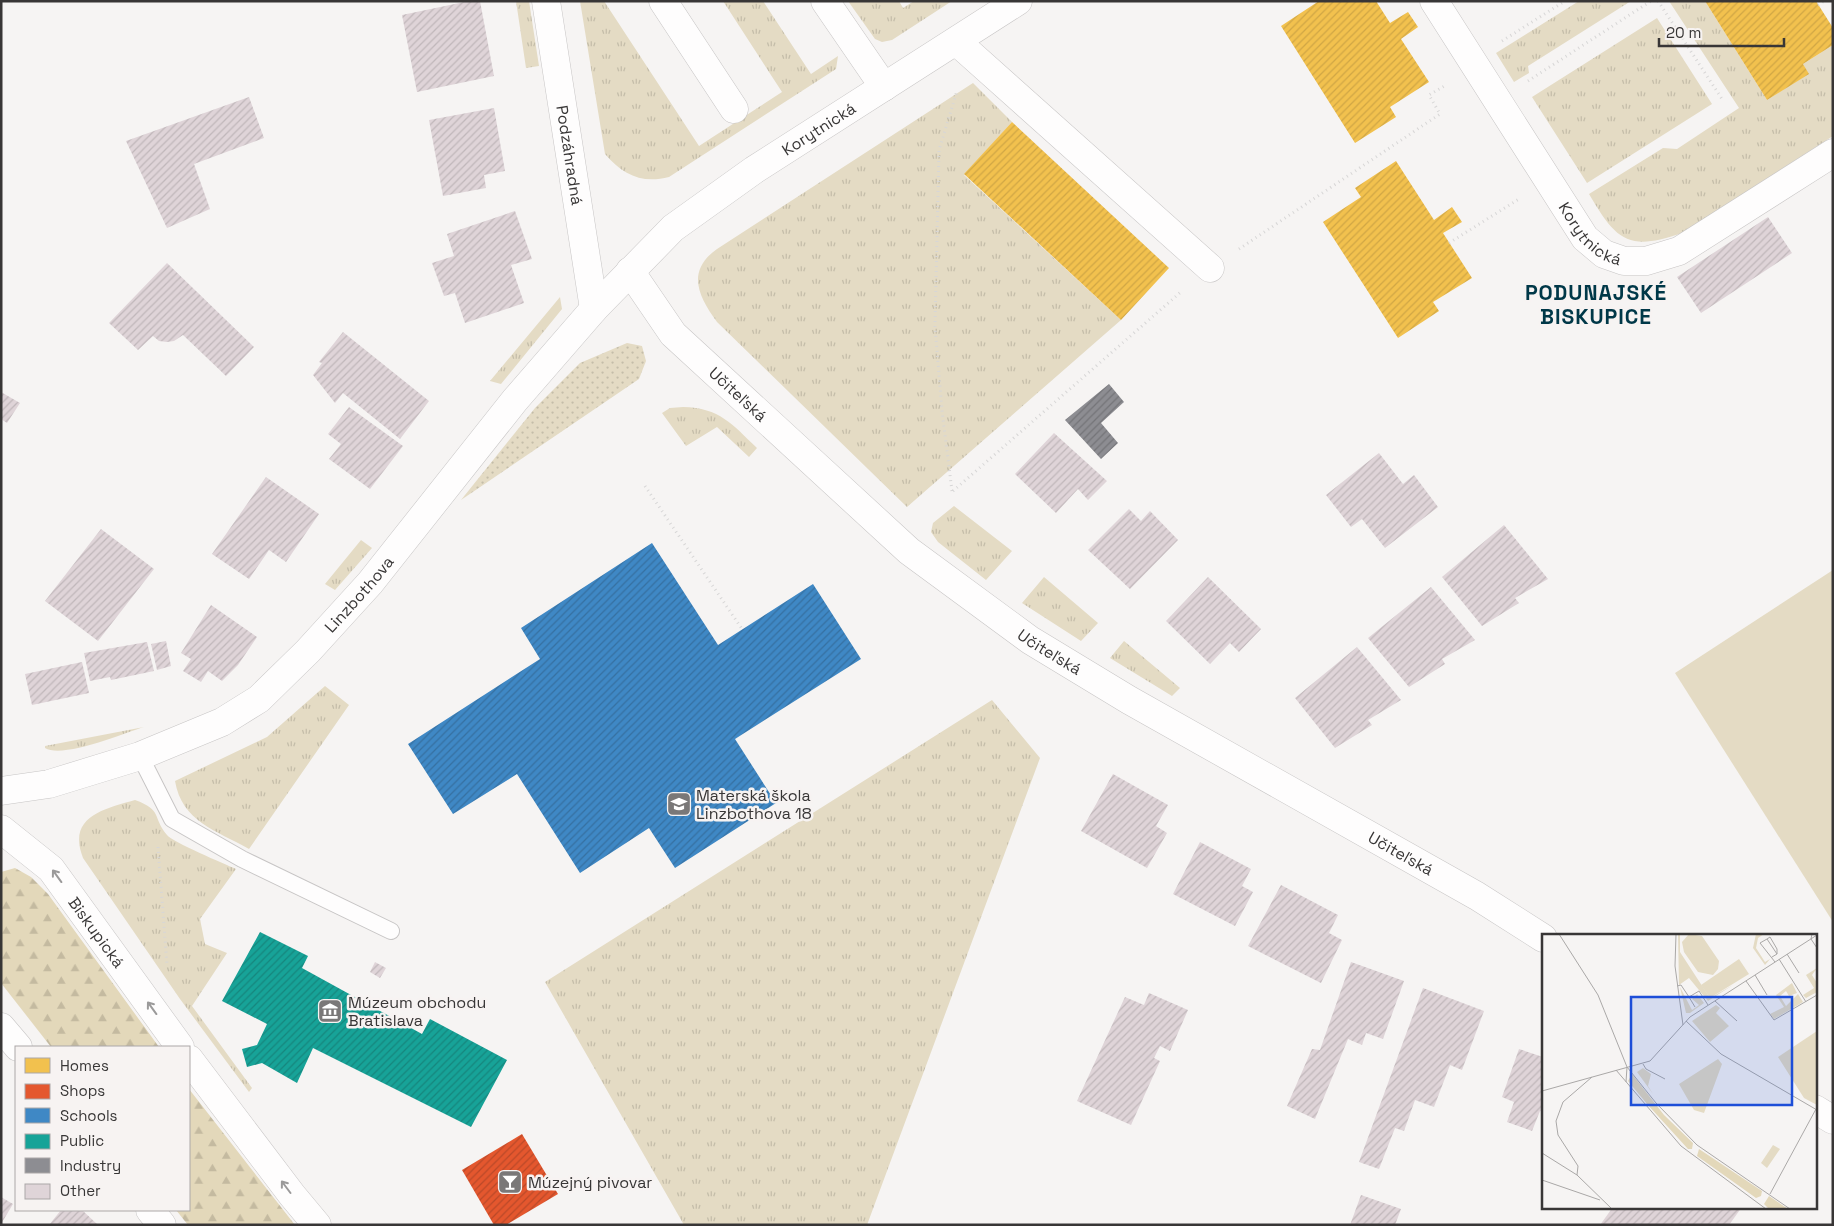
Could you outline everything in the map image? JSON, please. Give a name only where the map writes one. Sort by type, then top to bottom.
[{"type":"street","name":"Podzáhradná","points":[[546,1],[594,308]]},
{"type":"street","points":[[663,1],[734,109]]},
{"type":"street","points":[[825,1],[884,87]]},
{"type":"street","name":"Korytnická","points":[[630,271],[673,228],[754,170],[957,42],[1018,1]]},
{"type":"street","name":"Korytnická","points":[[1434,1],[1585,238],[1604,254],[1624,261],[1646,261],[1679,251],[1833,153]]},
{"type":"street","points":[[957,42],[1210,268]]},
{"type":"street","name":"Linzbothova","points":[[1,791],[49,784],[140,756],[222,722],[252,704],[308,651],[370,583],[515,400],[594,308],[630,271]]},
{"type":"street","name":"Učiteľská","points":[[630,271],[673,334],[909,551],[1023,634],[1129,700],[1477,896],[1542,937]]},
{"type":"street","name":"Biskupická","points":[[1,829],[51,869],[179,1046]]},
{"type":"street","points":[[1,1027],[17,1046]]},
{"type":"street","points":[[190,1060],[292,1195],[318,1225]]},
{"type":"street","points":[[1816,1111],[1833,1120]]},
{"type":"street","points":[[151,1211],[162,1225]]},
{"type":"lane","points":[[140,756],[172,819],[242,859],[392,931]]},
{"type":"path","points":[[1472,60],[1565,1]]},
{"type":"path","points":[[1498,101],[1651,1]]},
{"type":"path","points":[[1658,1],[1722,99]]},
{"type":"path","points":[[1818,5],[1824,1]]},
{"type":"path","points":[[952,491],[942,411],[936,316],[939,150],[959,85]]},
{"type":"path","points":[[1449,242],[1548,180]]},
{"type":"path","points":[[645,486],[742,629]]},
{"type":"path","points":[[157,843],[167,971]]},
{"type":"green space","points":[[516,1],[529,1],[539,66],[526,68]]},
{"type":"green space","points":[[580,1],[604,1],[699,146],[782,92],[723,1],[763,1],[811,74],[838,56],[836,69],[669,177],[650,179],[634,176],[619,167],[605,154]]},
{"type":"green space","points":[[848,1],[899,1],[903,8],[914,1],[952,1],[892,40],[882,42],[875,39]]},
{"type":"green space","points":[[1579,1],[1631,1],[1528,66],[1529,73],[1514,82],[1496,53]]},
{"type":"green space","points":[[1669,1],[1705,1],[1767,100],[1808,74],[1803,64],[1833,45],[1833,136],[1682,233],[1664,239],[1636,241],[1625,238],[1616,232],[1607,222],[1589,194],[1663,148],[1677,149],[1739,108]]},
{"type":"green space","points":[[1657,18],[1712,104],[1587,183],[1532,97]]},
{"type":"green space","points":[[973,83],[1012,122],[964,175],[1121,320],[907,507],[717,322],[700,293],[698,275],[707,257],[717,249]]},
{"type":"green space","points":[[560,297],[562,309],[501,384],[490,381]]},
{"type":"green space","points":[[627,343],[642,346],[646,361],[639,379],[461,500],[535,408],[580,363]]},
{"type":"green space","points":[[683,407],[707,410],[716,414],[732,425],[757,448],[749,457],[717,427],[686,446],[662,413],[670,408]]},
{"type":"green space","points":[[954,506],[1012,551],[986,580],[938,542],[931,532],[933,523]]},
{"type":"green space","points":[[361,540],[372,548],[335,590],[325,584]]},
{"type":"green space","points":[[1833,570],[1833,922],[1675,673]]},
{"type":"green space","points":[[1044,577],[1098,623],[1081,641],[1022,603]]},
{"type":"green space","points":[[1124,641],[1180,688],[1172,696],[1110,658]]},
{"type":"green space","points":[[325,686],[349,705],[249,849],[213,830],[193,816],[179,795],[175,781],[267,737]]},
{"type":"green space","points":[[992,700],[1040,758],[867,1225],[684,1225],[545,982]]},
{"type":"green space","points":[[144,727],[79,748],[54,751],[45,748],[45,746]]},
{"type":"green space","points":[[135,800],[150,807],[156,814],[162,829],[171,838],[188,848],[236,869],[200,919],[205,944],[227,953],[192,1006],[252,1088],[249,1092],[180,999],[83,858],[79,844],[80,833],[84,824],[100,811]]},
{"type":"green space","points":[[15,868],[31,877],[48,894],[158,1046],[50,1046],[1,983],[1,872]]},
{"type":"green space","points":[[190,1090],[295,1225],[188,1225],[177,1211],[190,1211]]},
{"type":"building: Homes","points":[[1319,1],[1376,1],[1390,23],[1408,12],[1418,27],[1401,39],[1429,82],[1390,107],[1396,117],[1355,143],[1281,26]]},
{"type":"building: Homes","points":[[1705,1],[1816,1],[1833,28],[1833,45],[1803,64],[1809,74],[1767,100]]},
{"type":"building: Homes","points":[[1012,122],[1169,268],[1121,320],[964,174]]},
{"type":"building: Homes","points":[[1396,161],[1434,220],[1452,207],[1462,222],[1443,233],[1472,278],[1433,302],[1439,311],[1398,338],[1323,222],[1361,197],[1355,188]]},
{"type":"building: Shops","name":"Múzejný pivovar","points":[[522,1134],[558,1194],[506,1225],[494,1225],[462,1170]]},
{"type":"building: Schools","points":[[652,543],[718,645],[813,584],[861,659],[735,739],[776,803],[675,868],[649,828],[580,873],[517,774],[453,814],[408,744],[540,659],[521,628]]},
{"type":"building: Public","points":[[260,932],[308,956],[302,968],[422,1034],[430,1019],[507,1060],[471,1127],[313,1048],[297,1083],[262,1063],[247,1067],[242,1049],[257,1045],[267,1024],[222,1001]]},
{"type":"building: Industry","points":[[1109,384],[1124,402],[1101,423],[1118,443],[1101,459],[1065,420]]},
{"type":"building: Other","points":[[469,1],[480,1],[494,76],[417,92],[402,15]]},
{"type":"building: Other","points":[[249,97],[264,138],[194,164],[210,209],[167,228],[126,141]]},
{"type":"building: Other","points":[[494,108],[505,171],[484,175],[486,188],[443,196],[429,120]]},
{"type":"building: Other","points":[[515,211],[532,259],[511,265],[524,303],[465,323],[455,293],[444,296],[432,263],[454,256],[447,234]]},
{"type":"building: Other","points":[[1768,217],[1792,253],[1701,313],[1677,277]]},
{"type":"building: Other","points":[[167,263],[254,347],[226,376],[183,335],[174,341],[167,342],[159,341],[153,336],[138,350],[109,323]]},
{"type":"building: Other","points":[[343,332],[429,401],[400,439],[343,393],[335,403],[313,375],[322,363],[319,362]]},
{"type":"building: Other","points":[[1,392],[20,403],[7,423],[1,419]]},
{"type":"building: Other","points":[[349,407],[403,446],[370,489],[329,459],[341,444],[328,434]]},
{"type":"building: Other","points":[[1054,433],[1107,481],[1088,500],[1078,489],[1056,513],[1015,474]]},
{"type":"building: Other","points":[[1379,453],[1403,484],[1414,475],[1438,507],[1385,548],[1362,519],[1351,527],[1326,495]]},
{"type":"building: Other","points":[[266,477],[319,514],[286,562],[269,550],[249,579],[212,554]]},
{"type":"building: Other","points":[[1129,509],[1141,521],[1150,511],[1178,540],[1130,589],[1088,550]]},
{"type":"building: Other","points":[[1504,525],[1548,579],[1515,598],[1519,603],[1482,626],[1442,577]]},
{"type":"building: Other","points":[[101,529],[154,569],[98,641],[45,601]]},
{"type":"building: Other","points":[[1208,577],[1261,629],[1239,652],[1230,643],[1210,664],[1166,621]]},
{"type":"building: Other","points":[[1431,587],[1475,640],[1442,659],[1445,664],[1409,687],[1368,638]]},
{"type":"building: Other","points":[[211,605],[257,637],[238,665],[222,681],[208,671],[201,682],[183,671],[191,659],[181,653]]},
{"type":"building: Other","points":[[166,641],[171,666],[157,670],[151,644]]},
{"type":"building: Other","points":[[147,642],[154,671],[111,680],[110,677],[90,681],[84,653]]},
{"type":"building: Other","points":[[1357,647],[1401,700],[1368,720],[1372,725],[1335,748],[1295,698]]},
{"type":"building: Other","points":[[82,662],[89,693],[32,705],[25,674]]},
{"type":"building: Other","points":[[1113,774],[1168,805],[1156,826],[1167,833],[1147,868],[1081,831]]},
{"type":"building: Other","points":[[1200,842],[1251,869],[1242,886],[1253,892],[1235,926],[1173,894]]},
{"type":"building: Other","points":[[1281,885],[1338,915],[1329,933],[1342,940],[1321,983],[1248,946]]},
{"type":"building: Other","points":[[375,962],[386,968],[380,978],[370,972]]},
{"type":"building: Other","points":[[1351,962],[1404,981],[1383,1039],[1366,1033],[1362,1045],[1348,1039],[1315,1119],[1287,1106],[1312,1049],[1320,1050]]},
{"type":"building: Other","points":[[1423,988],[1484,1011],[1462,1070],[1450,1065],[1434,1107],[1415,1100],[1404,1131],[1395,1128],[1379,1169],[1359,1162]]},
{"type":"building: Other","points":[[1149,993],[1188,1010],[1170,1051],[1160,1046],[1154,1058],[1160,1061],[1131,1125],[1077,1101],[1125,997],[1144,1005]]},
{"type":"building: Other","points":[[1519,1049],[1542,1057],[1542,1112],[1540,1111],[1532,1131],[1507,1122],[1514,1102],[1502,1097]]},
{"type":"building: Other","points":[[1361,1195],[1401,1209],[1395,1225],[1350,1225]]},
{"type":"building: Other","points":[[1,1197],[13,1204],[1,1224]]},
{"type":"building: Other","points":[[1612,1208],[1741,1208],[1729,1225],[1600,1225]]},
{"type":"building: Other","points":[[60,1211],[83,1211],[98,1225],[49,1225]]},
{"type":"place","name":"Materská škola Linzbothova 18","points":[[679,804]]},
{"type":"place","name":"Múzeum obchodu Bratislava","points":[[330,1011]]},
{"type":"place","name":"Múzejný pivovar","points":[[510,1182]]},
{"type":"district","name":"PODUNAJSKÉ BISKUPICE","points":[[1596,304]]}]
